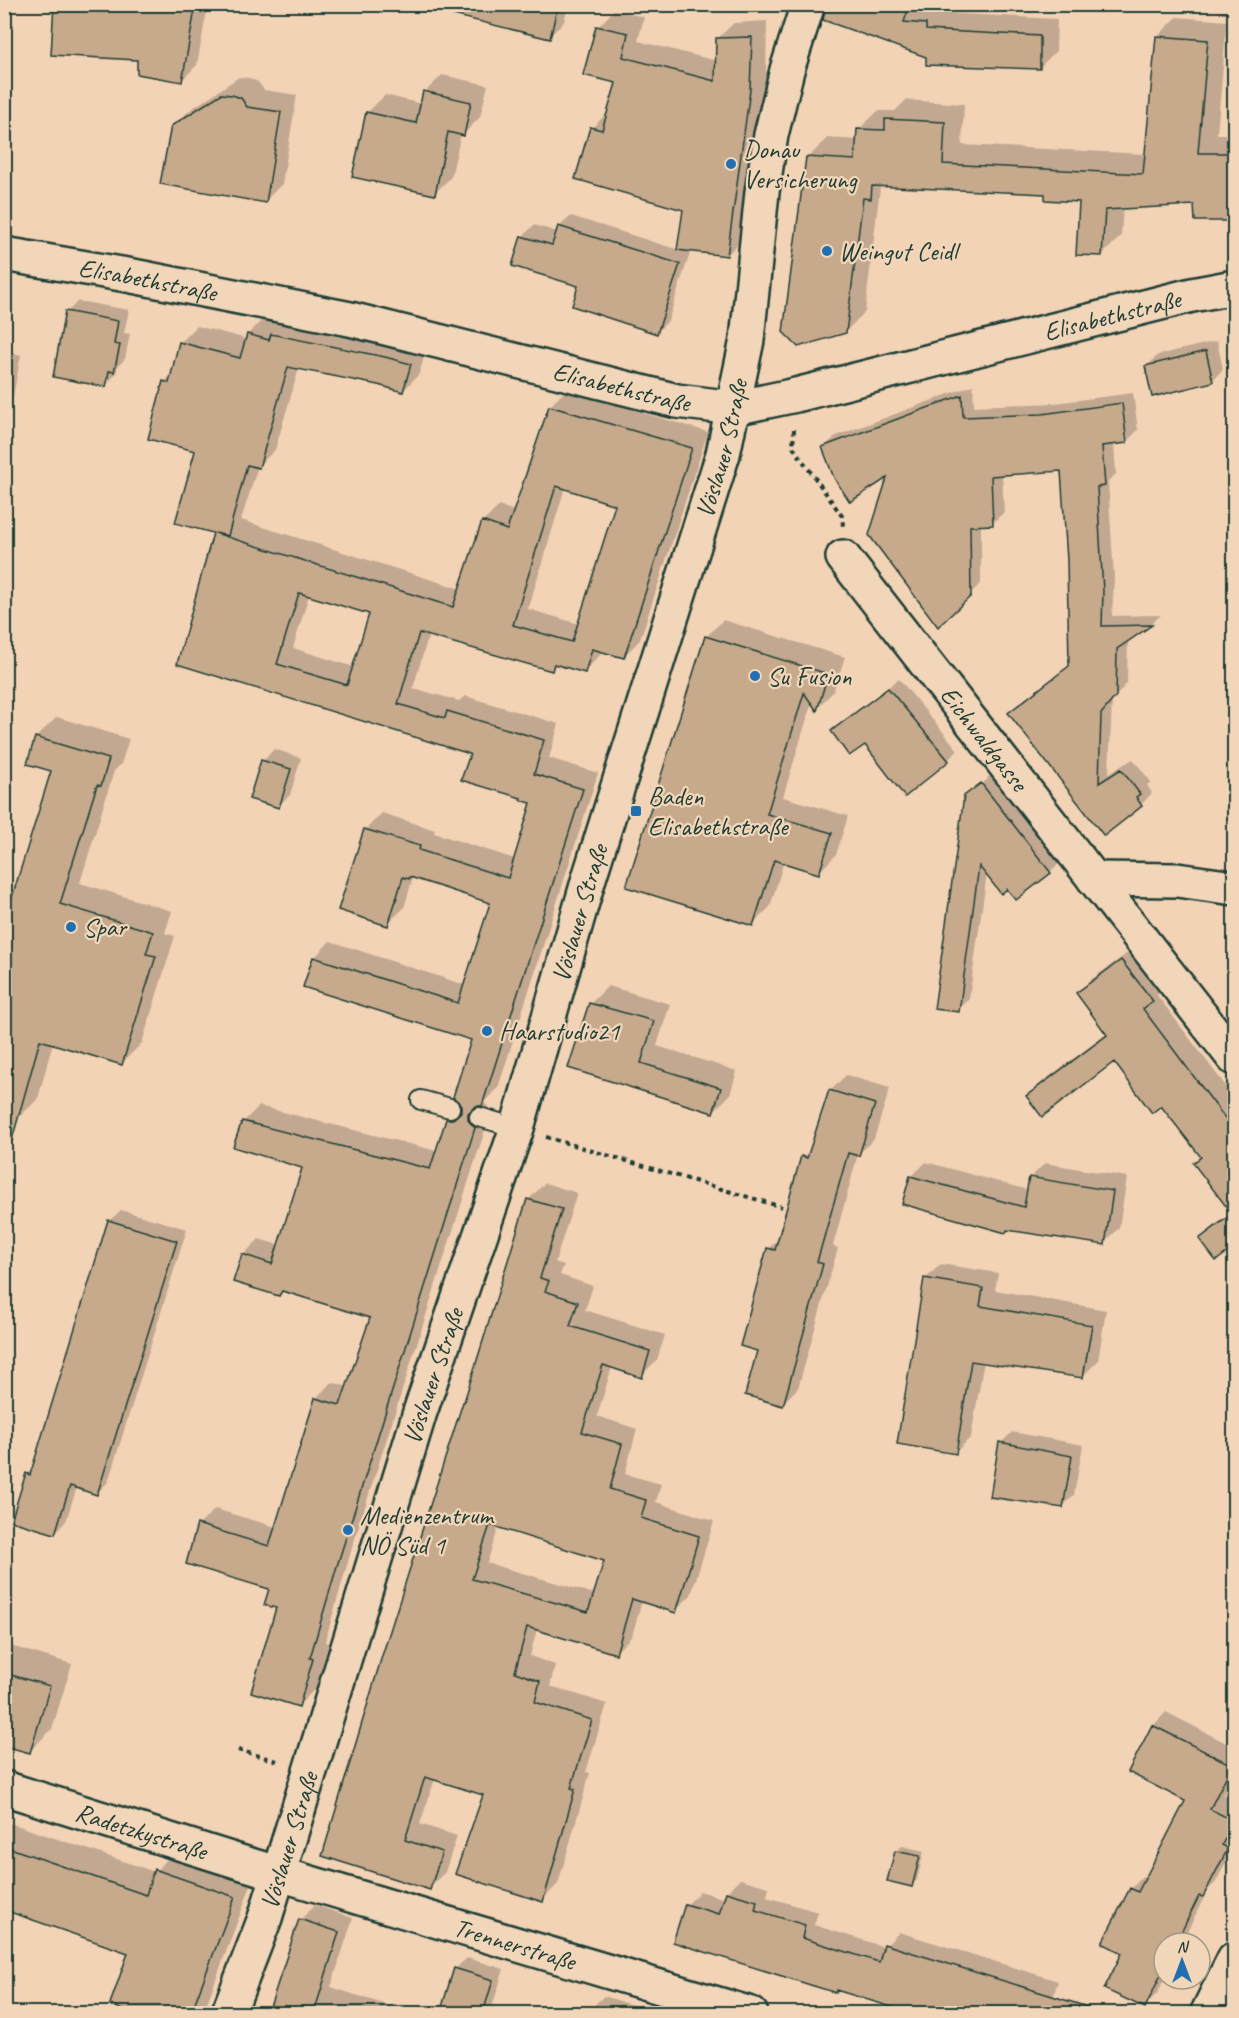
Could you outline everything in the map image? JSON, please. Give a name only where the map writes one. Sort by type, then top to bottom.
[{"type":"street","name":"Vöslauer Straße","points":[[228,2013],[265,1918],[420,1412],[517,1128],[589,878],[723,454],[747,340],[762,192],[771,135],[787,70],[808,4]]},
{"type":"street","name":"Elisabethstraße","points":[[4,254],[133,276],[350,319],[677,401],[734,408],[796,395],[1192,295],[1234,287]]},
{"type":"street","name":"Eichwaldgasse","points":[[843,557],[1234,1058]]},
{"type":"street","points":[[1094,879],[1177,880],[1234,888]]},
{"type":"street","name":"Radetzkystraße","points":[[4,1788],[278,1873]]},
{"type":"street","name":"Trennerstraße","points":[[278,1873],[751,2013]]},
{"type":"street","points":[[1207,2013],[1234,1959]]},
{"type":"lane","points":[[421,1100],[450,1108]]},
{"type":"lane","points":[[479,1117],[517,1128]]},
{"type":"path","points":[[796,395],[793,447],[842,516],[843,557]]},
{"type":"path","points":[[517,1128],[782,1206]]},
{"type":"path","points":[[238,1750],[310,1771]]},
{"type":"building","points":[[54,4],[196,4],[182,82],[137,74],[137,60],[51,55]]},
{"type":"building","points":[[450,4],[558,4],[550,39],[449,14]]},
{"type":"building","points":[[826,4],[910,4],[904,22],[926,24],[926,30],[1040,36],[1040,69],[926,65],[926,57],[823,20]]},
{"type":"building","points":[[596,26],[628,33],[623,57],[715,81],[716,38],[752,37],[750,90],[727,256],[677,250],[683,210],[575,179],[590,127],[602,130],[616,83],[583,75]]},
{"type":"building","points":[[1156,36],[1208,40],[1198,153],[1234,153],[1234,203],[1229,203],[1229,221],[1195,221],[1194,205],[1105,210],[1102,256],[1076,255],[1079,202],[1045,200],[1045,194],[872,186],[871,199],[863,198],[846,333],[798,347],[783,332],[806,157],[855,160],[857,129],[885,130],[885,119],[945,122],[943,164],[1143,174]]},
{"type":"building","points":[[423,91],[471,102],[464,136],[448,132],[435,195],[352,177],[366,112],[416,123]]},
{"type":"building","points":[[221,94],[241,98],[247,107],[281,112],[266,203],[160,184],[171,126]]},
{"type":"building","points":[[558,226],[680,264],[657,334],[572,306],[578,286],[512,266],[521,236],[552,245]]},
{"type":"building","points":[[65,311],[118,321],[114,344],[120,345],[114,372],[109,371],[106,387],[53,377]]},
{"type":"building","points":[[247,334],[269,340],[271,334],[411,364],[403,392],[288,367],[259,468],[247,465],[228,536],[215,533],[453,607],[482,521],[507,530],[549,406],[692,448],[624,658],[592,649],[585,673],[554,664],[552,671],[419,633],[398,704],[445,718],[447,711],[544,740],[534,774],[583,789],[482,1106],[476,1106],[468,1113],[468,1120],[475,1128],[337,1566],[310,1658],[313,1659],[299,1707],[251,1692],[276,1608],[264,1605],[269,1589],[186,1564],[197,1524],[269,1546],[315,1398],[340,1405],[370,1318],[282,1291],[279,1296],[233,1282],[242,1254],[272,1264],[302,1168],[233,1147],[242,1121],[430,1169],[446,1119],[453,1119],[461,1112],[461,1105],[453,1097],[471,1040],[303,987],[313,957],[458,1003],[490,903],[410,877],[409,879],[403,877],[388,926],[338,910],[364,829],[420,846],[419,850],[508,878],[531,803],[461,780],[470,754],[177,664],[213,533],[175,523],[195,451],[148,439],[163,381],[169,383],[179,342],[240,358]],"holes":[[[556,486],[615,505],[572,642],[513,625]],[[299,593],[369,614],[347,685],[277,664]]]},
{"type":"building","points":[[1206,351],[1213,382],[1152,397],[1145,366]]},
{"type":"building","points":[[962,395],[963,417],[1042,414],[1122,403],[1127,443],[1102,446],[1105,486],[1097,487],[1103,591],[1102,626],[1152,625],[1117,649],[1116,696],[1101,714],[1099,783],[1121,769],[1140,794],[1136,797],[1142,806],[1104,836],[1008,713],[1069,666],[1067,560],[1061,471],[991,476],[993,525],[970,526],[971,596],[938,627],[869,535],[887,478],[850,502],[834,478],[822,447]]},
{"type":"building","points":[[705,636],[828,674],[817,711],[804,693],[767,814],[832,833],[819,874],[774,860],[753,926],[626,887]]},
{"type":"building","points":[[888,688],[949,761],[905,797],[865,745],[849,756],[831,731]]},
{"type":"building","name":"Spar","points":[[35,737],[109,759],[101,786],[97,785],[60,904],[153,932],[146,954],[156,956],[122,1065],[40,1040],[12,1140],[4,1139],[4,923],[51,771],[27,764]]},
{"type":"building","points":[[261,760],[291,769],[279,808],[249,799]]},
{"type":"building","points":[[981,783],[1051,873],[1016,900],[1007,889],[1001,894],[979,866],[959,1012],[934,1009],[964,796]]},
{"type":"building","points":[[1121,960],[1153,1001],[1143,1009],[1234,1130],[1234,1247],[1216,1261],[1199,1239],[1232,1214],[1193,1163],[1201,1157],[1161,1106],[1152,1113],[1114,1062],[1042,1117],[1026,1096],[1107,1035],[1076,993]]},
{"type":"building","points":[[589,1003],[654,1021],[641,1063],[721,1088],[713,1113],[568,1068]]},
{"type":"building","points":[[829,1090],[875,1104],[859,1156],[848,1153],[817,1262],[823,1264],[783,1406],[745,1395],[757,1351],[740,1346],[767,1248],[775,1250],[801,1156],[807,1158]]},
{"type":"building","points":[[910,1176],[1024,1207],[1029,1177],[1113,1191],[1105,1245],[1007,1230],[1006,1233],[902,1204]]},
{"type":"building","points":[[527,1199],[562,1209],[540,1278],[549,1281],[545,1291],[578,1302],[570,1326],[650,1351],[642,1378],[603,1365],[582,1432],[622,1444],[610,1489],[646,1500],[641,1518],[699,1536],[676,1613],[632,1599],[616,1654],[527,1627],[515,1672],[540,1681],[535,1702],[592,1720],[571,1788],[575,1789],[543,1902],[455,1874],[483,1795],[425,1777],[405,1840],[442,1852],[430,1890],[322,1856],[382,1656]],"holes":[[[490,1525],[604,1561],[588,1612],[472,1579]]]},
{"type":"building","points":[[108,1220],[177,1241],[97,1495],[70,1486],[55,1534],[11,1521],[26,1473],[30,1475]]},
{"type":"building","points":[[924,1278],[983,1288],[980,1306],[1092,1325],[1083,1378],[971,1361],[956,1454],[897,1444]]},
{"type":"building","points":[[999,1442],[1072,1456],[1063,1508],[990,1497]]},
{"type":"building","points":[[4,1673],[50,1686],[30,1753],[4,1746]]},
{"type":"building","points":[[1152,1725],[1232,1765],[1210,1809],[1234,1821],[1222,1845],[1228,1848],[1203,1897],[1199,1896],[1182,1931],[1152,1931],[1153,1991],[1145,2008],[1104,1989],[1122,1953],[1102,1943],[1130,1888],[1138,1892],[1185,1801],[1128,1772]]},
{"type":"building","points":[[4,1846],[146,1895],[154,1869],[235,1897],[191,2013],[128,2013],[110,2004],[128,1953],[4,1910]]},
{"type":"building","points":[[895,1851],[920,1856],[912,1887],[887,1881]]},
{"type":"building","points":[[726,1892],[757,1901],[755,1910],[805,1925],[802,1938],[879,1962],[884,1944],[1088,2007],[1087,2013],[911,2013],[836,1990],[836,1993],[673,1942],[685,1904],[719,1914]]},
{"type":"building","points":[[299,1919],[339,1932],[314,2013],[268,2013]]},
{"type":"building","points":[[454,1968],[493,1980],[483,2013],[440,2013]]},
{"type":"place","name":"Donau Versicherung","points":[[731,164]]},
{"type":"place","name":"Weingut Ceidl","points":[[827,251]]},
{"type":"place","name":"Su Fusion","points":[[755,676]]},
{"type":"place","name":"Baden Elisabethstraße","points":[[636,811]]},
{"type":"place","name":"Spar","points":[[71,927]]},
{"type":"place","name":"Haarstudio21","points":[[487,1031]]},
{"type":"place","name":"Medienzentrum NÖ Süd 1","points":[[348,1530]]}]
